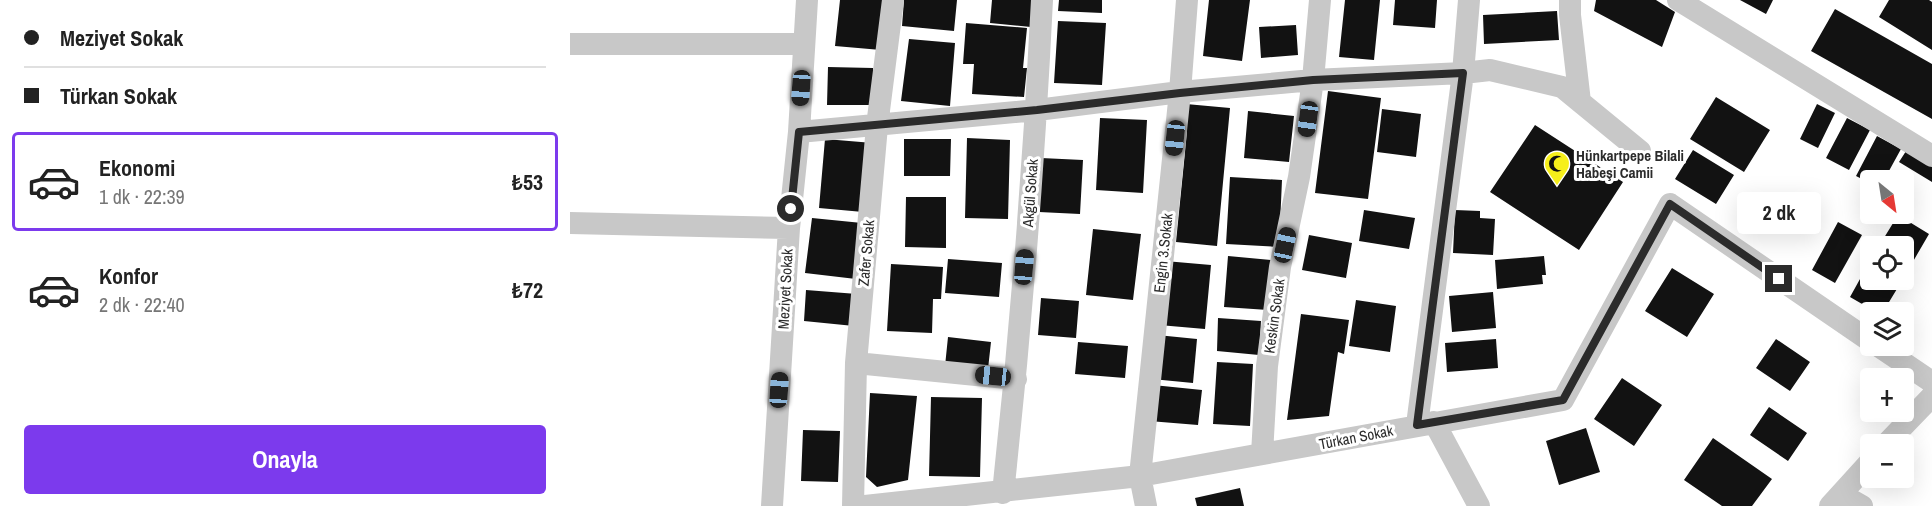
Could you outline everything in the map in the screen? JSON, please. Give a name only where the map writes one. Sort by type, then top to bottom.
[{"type":"street","name":"Meziyet Sokak","points":[[772,506],[789,228],[799,132],[807,0]]},
{"type":"street","name":"Zafer Sokak","points":[[853,506],[856,363],[877,126],[893,0]]},
{"type":"street","name":"Akgül Sokak","points":[[1003,493],[1016,379],[1037,110],[1042,0]]},
{"type":"street","name":"Engin 3.Sokak","points":[[1146,506],[1140,476],[1180,93],[1187,0]]},
{"type":"street","name":"Keskin Sokak","points":[[1262,454],[1267,366],[1280,267],[1299,177],[1313,80],[1320,0]]},
{"type":"street","points":[[1468,0],[1463,73],[1425,424],[1479,506]]},
{"type":"street","points":[[1570,0],[1580,102]]},
{"type":"street","points":[[1686,2],[1932,156]]},
{"type":"street","points":[[570,44],[804,44]]},
{"type":"street","points":[[799,132],[1037,110],[1313,80],[1490,70],[1562,87],[1640,151]]},
{"type":"street","name":"Türkan Sokak","points":[[865,506],[1003,493],[1140,476],[1563,400],[1670,204],[1860,333]]},
{"type":"street","points":[[570,224],[789,228]]},
{"type":"street","points":[[1893,356],[1932,382]]},
{"type":"street","points":[[856,363],[1016,379]]},
{"type":"street","points":[[1896,434],[1932,396]]},
{"type":"street","points":[[1860,473],[1836,500],[1862,506]]},
{"type":"building","points":[[840,0],[886,0],[881,50],[835,46]]},
{"type":"building","points":[[904,0],[957,0],[954,31],[902,26]]},
{"type":"building","points":[[992,0],[1034,0],[1031,27],[990,23]]},
{"type":"building","points":[[1059,0],[1102,0],[1102,13],[1058,11]]},
{"type":"building","points":[[1209,0],[1250,0],[1242,61],[1203,56]]},
{"type":"building","points":[[1345,0],[1380,0],[1374,60],[1339,57]]},
{"type":"building","points":[[1395,0],[1437,0],[1435,28],[1393,25]]},
{"type":"building","points":[[1596,0],[1656,0],[1675,12],[1662,47],[1594,11]]},
{"type":"building","points":[[1740,0],[1773,0],[1766,14]]},
{"type":"building","points":[[1889,0],[1929,0],[1932,2],[1932,50],[1879,17]]},
{"type":"building","points":[[1835,9],[1932,64],[1932,119],[1811,51]]},
{"type":"building","points":[[1557,11],[1559,40],[1484,44],[1483,15]]},
{"type":"building","points":[[1058,21],[1106,23],[1102,85],[1054,83]]},
{"type":"building","points":[[966,23],[1027,28],[1023,68],[1027,68],[1024,97],[972,94],[974,64],[963,64]]},
{"type":"building","points":[[1296,25],[1298,55],[1261,58],[1259,27]]},
{"type":"building","points":[[909,39],[955,43],[950,106],[901,101]]},
{"type":"building","points":[[828,67],[873,68],[873,105],[827,105]]},
{"type":"building","points":[[1328,91],[1381,98],[1368,199],[1315,193]]},
{"type":"building","points":[[1716,97],[1770,130],[1744,172],[1690,139]]},
{"type":"building","points":[[1186,104],[1230,108],[1217,246],[1176,242],[1187,132]]},
{"type":"building","points":[[1817,104],[1835,113],[1818,148],[1800,139]]},
{"type":"building","points":[[1382,109],[1421,114],[1416,157],[1377,152]]},
{"type":"building","points":[[1248,111],[1294,116],[1289,162],[1244,158]]},
{"type":"building","points":[[1100,118],[1147,120],[1143,193],[1096,190]]},
{"type":"building","points":[[1847,118],[1870,130],[1849,170],[1826,158]]},
{"type":"building","name":"Hünkartpepe Bilali Habeşi Camii","points":[[1535,125],[1623,182],[1579,250],[1490,192]]},
{"type":"building","points":[[1877,136],[1901,149],[1889,170],[1860,170],[1860,178],[1856,176]]},
{"type":"building","points":[[967,138],[1010,140],[1008,219],[965,218]]},
{"type":"building","points":[[825,139],[873,143],[863,212],[819,208]]},
{"type":"building","points":[[904,139],[951,139],[950,176],[904,176]]},
{"type":"building","points":[[1908,148],[1932,162],[1932,182],[1914,170],[1899,162]]},
{"type":"building","points":[[1693,150],[1734,175],[1716,204],[1675,179]]},
{"type":"building","points":[[1041,158],[1083,160],[1080,214],[1039,212]]},
{"type":"building","points":[[1230,177],[1282,180],[1279,247],[1226,244]]},
{"type":"building","points":[[906,197],[946,197],[946,248],[905,247]]},
{"type":"building","points":[[1364,210],[1415,218],[1409,249],[1359,241]]},
{"type":"building","points":[[1455,210],[1480,211],[1480,218],[1495,219],[1493,255],[1453,253]]},
{"type":"building","points":[[812,218],[862,223],[856,279],[805,273]]},
{"type":"building","points":[[1838,222],[1862,235],[1835,283],[1812,270]]},
{"type":"building","points":[[1892,224],[1913,224],[1929,234],[1914,260],[1914,236],[1885,236]]},
{"type":"building","points":[[1093,229],[1141,234],[1133,300],[1086,295]]},
{"type":"building","points":[[1309,235],[1352,243],[1346,278],[1302,270]]},
{"type":"building","points":[[1228,256],[1271,260],[1268,310],[1224,307]]},
{"type":"building","points":[[1544,256],[1546,275],[1542,275],[1543,284],[1497,289],[1495,260]]},
{"type":"building","points":[[948,259],[1002,263],[999,297],[945,293]]},
{"type":"building","points":[[1165,261],[1211,265],[1205,329],[1159,325]]},
{"type":"building","points":[[891,264],[943,267],[941,299],[933,299],[932,333],[887,331]]},
{"type":"building","points":[[1672,268],[1714,294],[1687,337],[1645,311]]},
{"type":"building","points":[[1860,279],[1860,290],[1896,290],[1889,302],[1860,303],[1850,297]]},
{"type":"building","points":[[806,290],[857,294],[854,326],[804,321]]},
{"type":"building","points":[[1493,292],[1496,328],[1452,332],[1449,296]]},
{"type":"building","points":[[1041,298],[1079,301],[1076,338],[1038,335]]},
{"type":"building","points":[[1356,300],[1396,306],[1390,352],[1349,346]]},
{"type":"building","points":[[1301,314],[1349,320],[1344,354],[1338,352],[1329,416],[1287,420]]},
{"type":"building","points":[[1218,318],[1261,321],[1259,355],[1217,351]]},
{"type":"building","points":[[1157,335],[1197,339],[1193,383],[1152,379]]},
{"type":"building","points":[[948,337],[991,342],[986,387],[945,366]]},
{"type":"building","points":[[1496,339],[1498,368],[1447,372],[1445,343]]},
{"type":"building","points":[[1776,339],[1810,362],[1790,391],[1756,368]]},
{"type":"building","points":[[1078,342],[1128,346],[1125,378],[1075,374]]},
{"type":"building","points":[[1217,362],[1253,364],[1250,426],[1213,424]]},
{"type":"building","points":[[1622,378],[1662,405],[1634,446],[1594,419]]},
{"type":"building","points":[[1153,385],[1202,390],[1198,425],[1149,421]]},
{"type":"building","points":[[870,393],[917,396],[908,480],[877,487],[866,477]]},
{"type":"building","points":[[931,397],[982,398],[980,477],[929,476]]},
{"type":"building","points":[[1769,407],[1807,433],[1788,461],[1750,435]]},
{"type":"building","points":[[1586,428],[1600,472],[1559,485],[1546,441]]},
{"type":"building","points":[[803,430],[840,431],[838,482],[801,481]]},
{"type":"building","points":[[1713,438],[1772,479],[1752,506],[1722,506],[1684,480]]},
{"type":"building","points":[[1240,488],[1244,506],[1197,506],[1195,498]]},
{"type":"place","name":"Hünkartpepe Bilali Habeşi Camii","points":[[1557,187]]},
{"type":"route","points":[[791,209],[799,132],[1037,110],[1313,80],[1463,73],[1417,425],[1563,400],[1670,204],[1779,279]]}]
